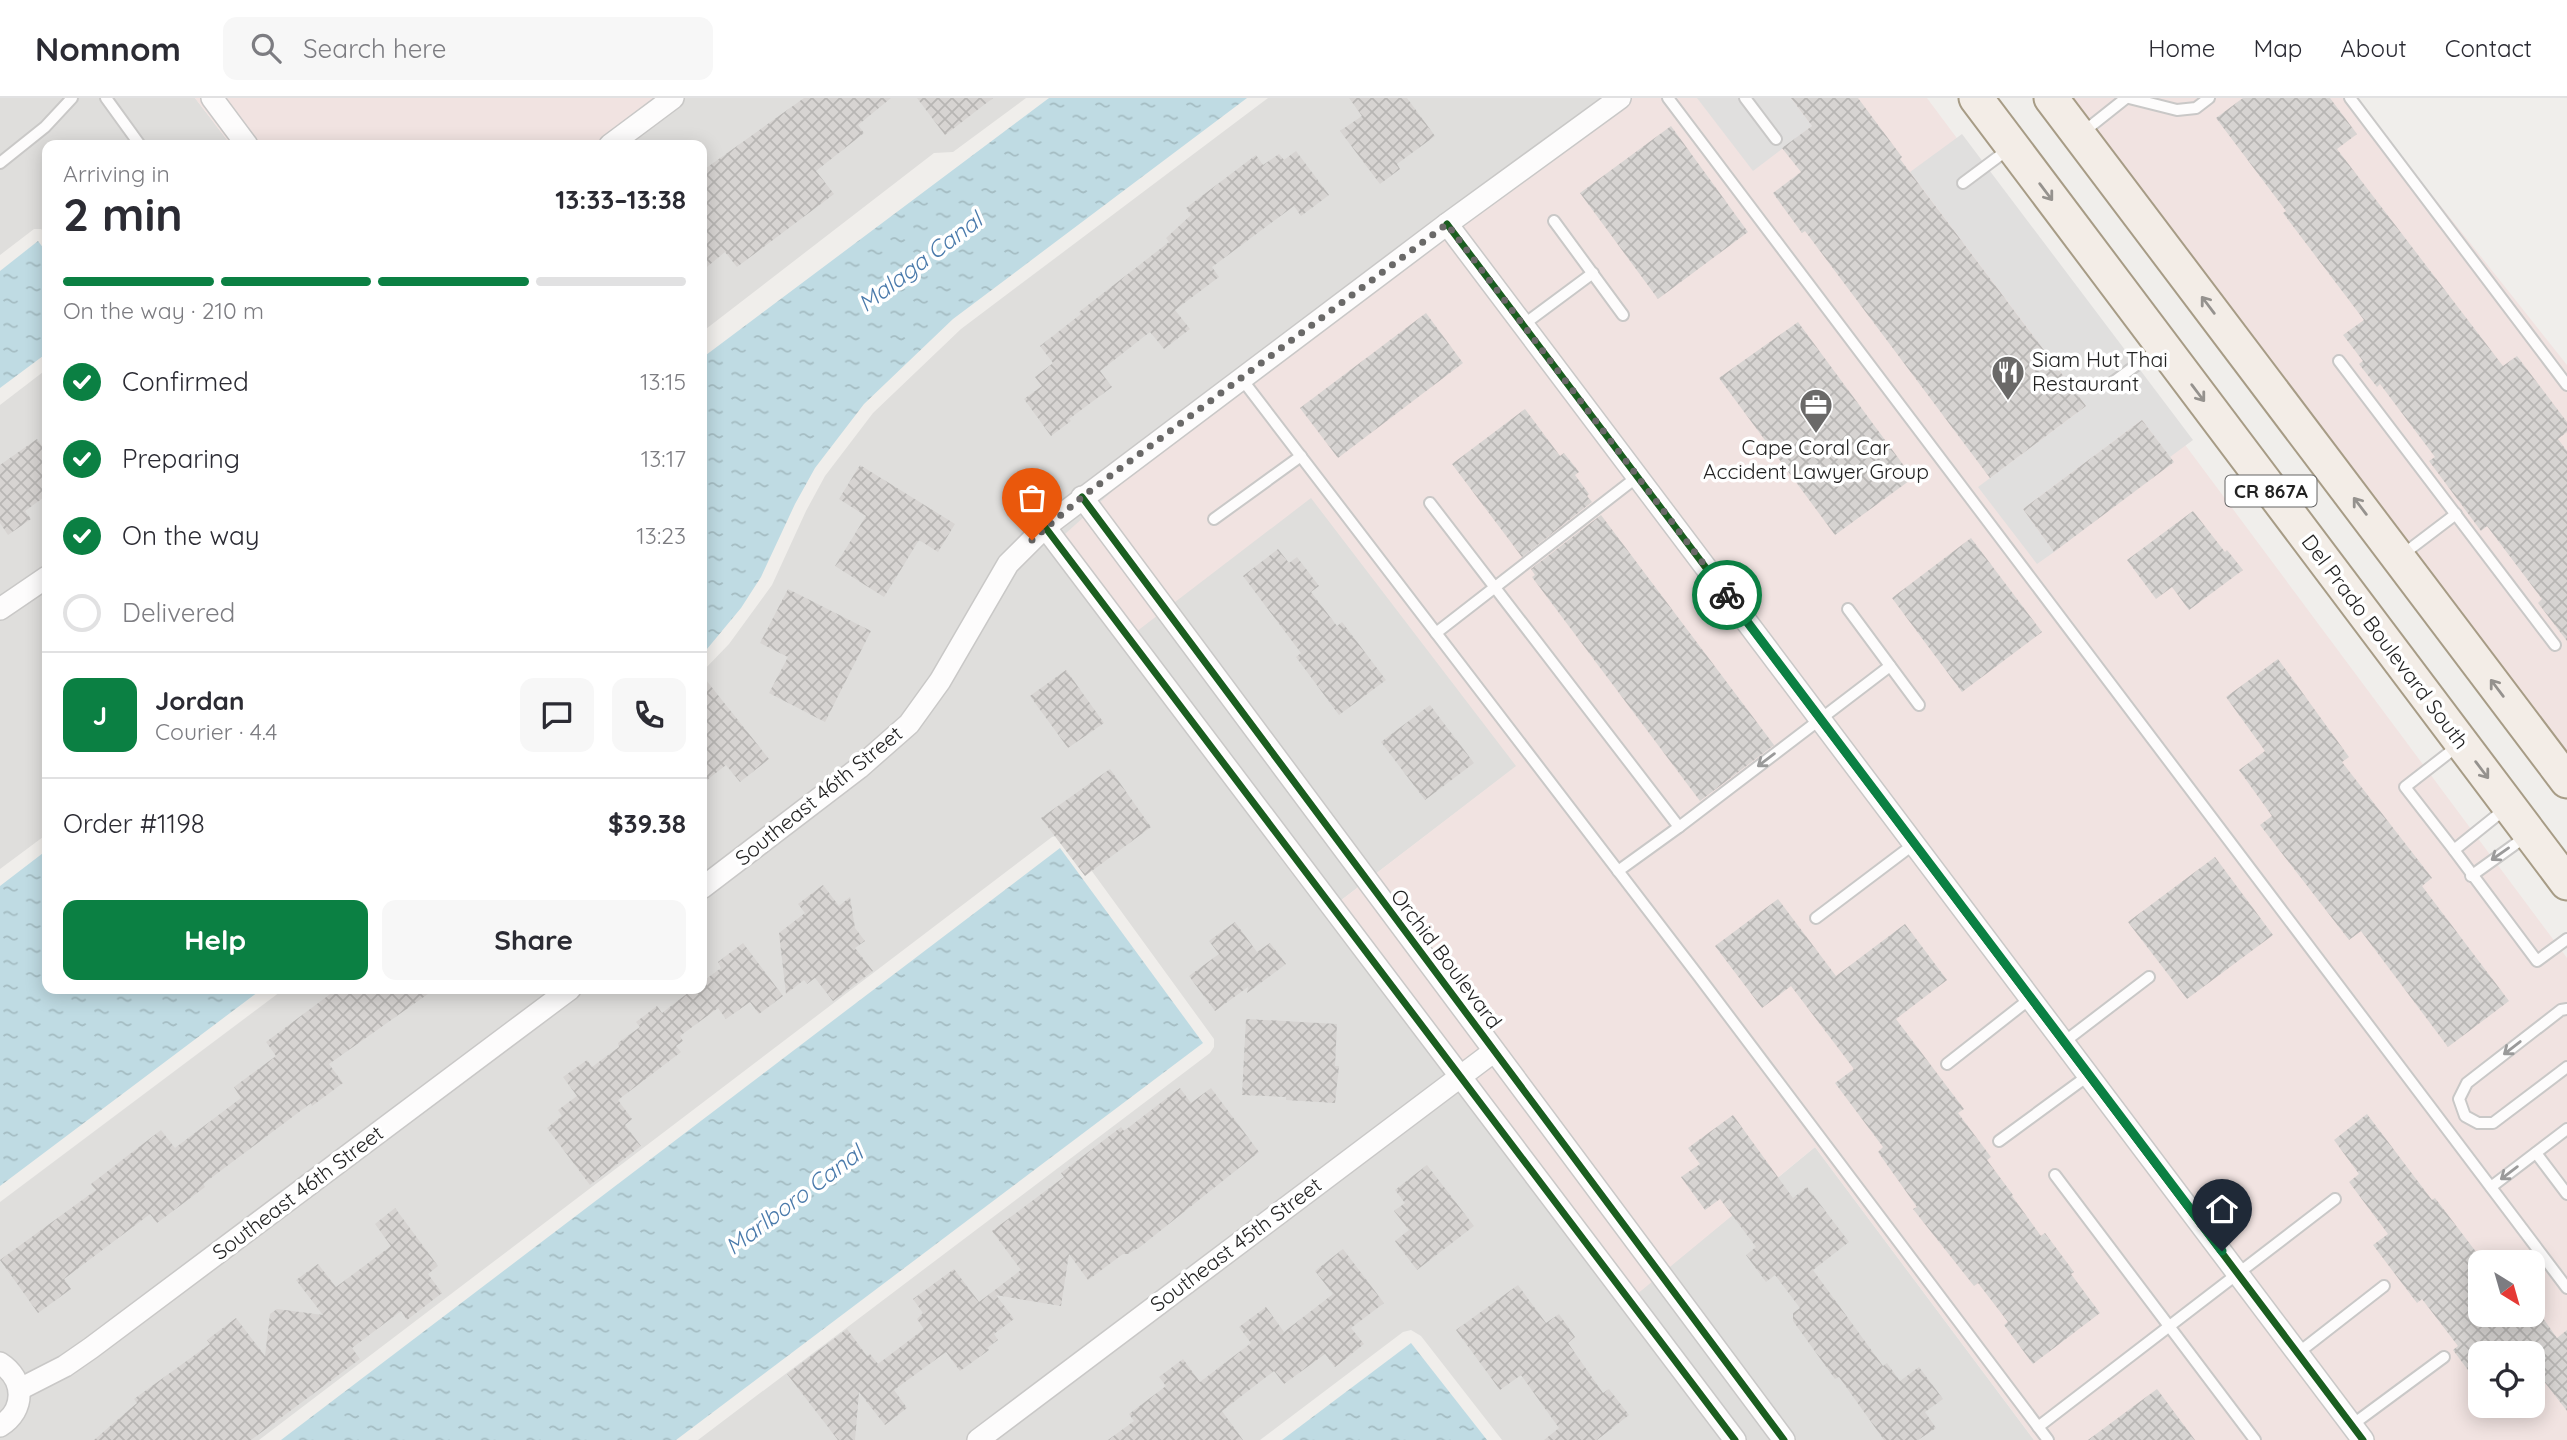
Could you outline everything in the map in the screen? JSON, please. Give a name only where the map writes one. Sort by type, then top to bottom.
[{"type":"main road","name":"Del Prado Boulevard South","points":[[1976,98],[2567,883]]},
{"type":"main road","name":"CR 867A","points":[[2051,98],[2567,781]]},
{"type":"street","points":[[212,98],[243,140]]},
{"type":"street","points":[[617,140],[673,98]]},
{"type":"street","name":"Southeast 46th Street","points":[[707,884],[859,768],[909,724],[940,681],[1008,565],[1045,527],[1447,224],[1620,98]]},
{"type":"street","points":[[1447,224],[2357,1433]]},
{"type":"street","name":"Orchid Boulevard","points":[[1082,497],[1784,1440]]},
{"type":"street","points":[[1045,527],[1735,1440]]},
{"type":"street","points":[[0,609],[42,580]]},
{"type":"street","name":"Southeast 46th Street","points":[[20,1390],[65,1366],[91,1348],[563,994]]},
{"type":"street","name":"Southeast 45th Street","points":[[978,1440],[1493,1052]]},
{"type":"street","points":[[0,1363],[16,1378],[20,1390],[16,1410],[10,1419],[0,1426]]},
{"type":"lane","points":[[0,163],[45,127],[72,98]]},
{"type":"lane","points":[[106,98],[136,140]]},
{"type":"lane","points":[[1668,98],[2567,1288]]},
{"type":"lane","points":[[1745,98],[1776,139]]},
{"type":"lane","points":[[2079,135],[2128,98],[2177,110],[2196,108],[2209,98]]},
{"type":"lane","points":[[2350,98],[2567,385]]},
{"type":"lane","points":[[1963,183],[2012,146]]},
{"type":"lane","points":[[1555,221],[1623,316]]},
{"type":"lane","points":[[1523,325],[1593,273]]},
{"type":"lane","points":[[2112,383],[2162,346]]},
{"type":"lane","points":[[2339,361],[2555,645]]},
{"type":"lane","points":[[1241,378],[2048,1440]]},
{"type":"lane","points":[[1214,519],[1301,456]]},
{"type":"lane","points":[[1436,633],[1637,477]]},
{"type":"lane","points":[[1430,503],[1679,827]]},
{"type":"lane","points":[[2399,558],[2456,514]]},
{"type":"lane","points":[[1848,610],[1919,705]]},
{"type":"lane","points":[[1618,871],[1890,666]]},
{"type":"lane","points":[[2461,743],[2405,787],[2536,961],[2567,939]]},
{"type":"lane","points":[[2454,850],[2509,806]]},
{"type":"lane","points":[[2471,876],[2530,834]]},
{"type":"lane","points":[[1816,918],[1914,844]]},
{"type":"lane","points":[[2064,1042],[2149,977]]},
{"type":"lane","points":[[1947,1064],[2031,998]]},
{"type":"lane","points":[[2567,1009],[2561,1010],[2467,1083],[2459,1099],[2465,1116],[2478,1124],[2493,1123],[2567,1067]]},
{"type":"lane","points":[[1999,1141],[2089,1075]]},
{"type":"lane","points":[[2447,1130],[2465,1116]]},
{"type":"lane","points":[[2491,1187],[2567,1129]]},
{"type":"lane","points":[[2536,1153],[2567,1194]]},
{"type":"lane","points":[[2055,1175],[2255,1440]]},
{"type":"lane","points":[[2038,1427],[2334,1199]]},
{"type":"lane","points":[[2298,1353],[2384,1286]]},
{"type":"lane","points":[[2357,1433],[2444,1357]]},
{"type":"shaded area","points":[[0,98],[195,98],[227,140],[42,140],[42,230],[34,229],[0,255]]},
{"type":"shaded area","points":[[195,98],[674,98],[619,140],[227,140]]},
{"type":"shaded area","points":[[674,98],[1026,98],[953,152],[934,153],[707,328],[707,140],[619,140]]},
{"type":"shaded area","points":[[1268,98],[1622,98],[1118,486],[1132,634],[1311,497],[1517,766],[1327,911],[1636,1294],[1815,1147],[2034,1440],[1502,1440],[1421,1336],[1411,1330],[1403,1332],[1260,1440],[698,1440],[1210,1053],[1214,1047],[1214,1039],[1070,841],[1060,835],[1052,837],[259,1440],[0,1440],[0,1202],[277,994],[707,994],[707,667],[729,644],[772,585],[825,476],[873,413],[961,329]]},
{"type":"shaded area","points":[[1622,98],[1927,98],[2567,958],[2567,1440],[2034,1440],[1815,1147],[1636,1295],[1327,911],[1516,766],[1311,498],[1132,635],[1054,544],[1118,486]]},
{"type":"shaded area","points":[[1697,98],[1791,98],[1812,126],[1753,171]]},
{"type":"shaded area","points":[[2071,98],[2355,98],[2567,365],[2567,752]]},
{"type":"shaded area","points":[[1962,134],[2193,440],[2170,457],[2142,420],[2023,509],[2054,552],[2037,564],[1978,487],[2086,406],[1910,172]]},
{"type":"shaded area","points":[[42,373],[42,838],[0,869],[0,405]]},
{"type":"water","name":"Malaga Canal","points":[[1049,98],[1247,98],[953,319],[864,404],[815,468],[761,577],[741,608],[707,649],[707,354]]},
{"type":"water","points":[[38,241],[42,246],[42,357],[0,388],[0,271]]},
{"type":"water","name":"Marlboro Canal","points":[[1060,848],[1203,1043],[676,1440],[281,1440]]},
{"type":"water","points":[[42,854],[42,994],[255,994],[0,1186],[0,886]]},
{"type":"water","points":[[1411,1343],[1487,1440],[1282,1440]]},
{"type":"building","points":[[804,98],[891,98],[858,125],[864,133],[816,171],[834,194],[737,267],[725,252],[707,267],[707,167]]},
{"type":"building","points":[[917,98],[993,98],[945,135]]},
{"type":"building","points":[[1349,98],[1407,98],[1435,136],[1397,164],[1400,169],[1380,184],[1340,131],[1362,116]]},
{"type":"building","points":[[1791,98],[1858,98],[1902,157],[1900,159],[2086,406],[1990,478],[1805,231],[1802,233],[1773,193],[1801,172],[1782,148],[1812,126]]},
{"type":"building","points":[[2243,98],[2330,98],[2357,134],[2337,149],[2503,366],[2517,356],[2567,422],[2567,432],[2558,439],[2567,451],[2567,641],[2538,603],[2542,599],[2487,526],[2481,531],[2429,461],[2435,457],[2380,384],[2377,387],[2359,364],[2363,361],[2343,335],[2364,320],[2283,213],[2286,211],[2216,118]]},
{"type":"building","points":[[1671,126],[1748,232],[1658,299],[1580,193]]},
{"type":"building","points":[[1296,151],[1329,195],[1301,216],[1294,206],[1212,267],[1219,277],[1175,310],[1190,329],[1164,349],[1150,332],[1100,371],[1112,387],[1051,436],[1024,399],[1042,386],[1035,377],[1053,363],[1040,346],[1169,242],[1166,238],[1191,215],[1186,208],[1256,155],[1263,165],[1279,154],[1284,160]]},
{"type":"building","points":[[1426,313],[1463,363],[1338,458],[1300,408]]},
{"type":"building","points":[[1798,322],[1913,478],[1835,535],[1719,378]]},
{"type":"building","points":[[1525,409],[1560,456],[1564,453],[1579,472],[1575,475],[1592,502],[1522,557],[1452,464]]},
{"type":"building","points":[[2142,420],[2174,462],[2054,552],[2023,509]]},
{"type":"building","points":[[37,439],[42,446],[42,499],[25,511],[31,519],[8,535],[0,523],[0,465]]},
{"type":"building","points":[[860,465],[955,524],[938,552],[919,540],[884,597],[835,566],[866,516],[839,499]]},
{"type":"building","points":[[2193,511],[2243,570],[2189,610],[2172,587],[2156,599],[2127,560]]},
{"type":"building","points":[[1601,515],[1774,745],[1700,801],[1532,577],[1535,575],[1531,569]]},
{"type":"building","points":[[1971,538],[2042,632],[1962,692],[1892,598]]},
{"type":"building","points":[[1278,549],[1289,563],[1297,557],[1319,586],[1311,592],[1337,626],[1342,622],[1386,680],[1339,715],[1296,657],[1301,653],[1243,576]]},
{"type":"building","points":[[788,589],[871,631],[825,722],[769,693],[788,657],[760,643]]},
{"type":"building","points":[[2278,659],[2349,757],[2342,762],[2432,878],[2422,886],[2509,1001],[2448,1047],[2361,931],[2349,940],[2260,825],[2272,816],[2239,770],[2265,751],[2226,697]]},
{"type":"building","points":[[1066,670],[1104,723],[1068,748],[1030,696]]},
{"type":"building","points":[[707,681],[769,759],[740,782],[726,765],[707,780]]},
{"type":"building","points":[[1430,705],[1474,763],[1425,800],[1381,742]]},
{"type":"building","points":[[1110,769],[1151,827],[1085,876],[1041,818]]},
{"type":"building","points":[[2215,857],[2273,935],[2187,999],[2128,922]]},
{"type":"building","points":[[823,885],[839,906],[850,897],[855,928],[865,941],[855,948],[873,971],[833,1001],[815,978],[807,984],[804,980],[786,994],[779,933],[805,913],[798,904]]},
{"type":"building","points":[[1778,899],[1836,976],[1905,924],[1947,980],[1896,1019],[1964,1109],[1958,1113],[1991,1157],[1987,1160],[2041,1236],[2045,1233],[2074,1272],[2071,1274],[2100,1313],[2033,1364],[2004,1325],[2008,1322],[1978,1283],[1974,1286],[1913,1209],[1917,1207],[1878,1152],[1883,1147],[1835,1083],[1854,1069],[1791,986],[1762,1008],[1715,946]]},
{"type":"building","points":[[1235,922],[1257,952],[1270,943],[1286,964],[1247,993],[1248,987],[1215,1011],[1189,976],[1219,954],[1209,941]]},
{"type":"building","points":[[743,943],[783,996],[759,1014],[750,1002],[726,1019],[718,1008],[680,1036],[683,1041],[676,1046],[681,1052],[618,1100],[632,1119],[625,1125],[641,1146],[590,1185],[547,1128],[562,1116],[558,1110],[577,1096],[563,1077],[587,1060],[592,1067],[619,1047],[618,1043],[640,1027],[636,1022],[657,1006],[662,1013],[687,994],[707,994],[707,978],[721,968],[718,962]]},
{"type":"building","points":[[330,994],[428,994],[329,1064],[343,1083],[312,1106],[311,1103],[203,1184],[205,1187],[157,1223],[150,1214],[64,1279],[71,1289],[38,1313],[0,1260],[96,1190],[91,1184],[161,1130],[175,1148],[241,1098],[234,1087],[276,1056],[266,1042]]},
{"type":"building","points":[[1246,1019],[1337,1024],[1335,1066],[1339,1066],[1335,1103],[1242,1095]]},
{"type":"building","points":[[1180,1088],[1191,1103],[1211,1088],[1259,1152],[1140,1247],[1123,1254],[1088,1280],[1069,1254],[1061,1306],[996,1295],[1014,1319],[994,1334],[998,1340],[987,1348],[989,1350],[960,1371],[946,1352],[894,1390],[907,1408],[885,1425],[859,1392],[855,1440],[838,1440],[787,1374],[847,1329],[867,1356],[870,1354],[878,1364],[924,1329],[917,1319],[923,1313],[913,1299],[954,1269],[979,1302],[1021,1270],[992,1231],[1064,1177],[1061,1173],[1121,1127],[1124,1131]]},
{"type":"building","points":[[2367,1114],[2432,1200],[2435,1198],[2475,1250],[2468,1250],[2468,1327],[2545,1327],[2545,1321],[2557,1338],[2567,1330],[2567,1411],[2545,1383],[2545,1341],[2468,1341],[2468,1370],[2453,1350],[2458,1346],[2422,1299],[2417,1303],[2373,1245],[2388,1234],[2349,1182],[2359,1174],[2334,1140]]},
{"type":"building","points":[[1733,1115],[1793,1198],[1807,1187],[1849,1242],[1813,1270],[1883,1366],[1887,1363],[1900,1381],[1919,1367],[1943,1399],[1925,1412],[1936,1428],[1918,1440],[1884,1440],[1839,1377],[1835,1379],[1793,1321],[1793,1313],[1800,1308],[1775,1275],[1766,1282],[1746,1255],[1756,1247],[1720,1199],[1705,1210],[1681,1177],[1700,1164],[1688,1148]]},
{"type":"building","points":[[1427,1165],[1474,1226],[1417,1270],[1395,1241],[1409,1230],[1394,1211],[1405,1203],[1395,1190]]},
{"type":"building","points":[[395,1208],[438,1266],[428,1274],[442,1293],[407,1320],[401,1311],[352,1348],[360,1359],[251,1440],[94,1440],[137,1403],[134,1399],[210,1344],[207,1340],[236,1318],[265,1356],[270,1314],[277,1309],[323,1315],[296,1280],[318,1264],[336,1287],[391,1246],[375,1224]]},
{"type":"building","points":[[1343,1249],[1384,1303],[1351,1328],[1364,1344],[1335,1367],[1325,1354],[1284,1384],[1274,1371],[1222,1411],[1243,1440],[1108,1440],[1134,1421],[1129,1414],[1166,1386],[1159,1377],[1183,1359],[1200,1382],[1251,1343],[1239,1327],[1266,1307],[1284,1332],[1333,1294],[1315,1271]]},
{"type":"building","points":[[1518,1285],[1546,1323],[1559,1314],[1575,1337],[1568,1343],[1603,1393],[1609,1389],[1629,1415],[1597,1440],[1544,1440],[1559,1428],[1521,1375],[1500,1390],[1456,1330]]},
{"type":"building","points":[[2157,1389],[2195,1440],[2088,1440]]},
{"type":"cycle path","points":[[1447,224],[2363,1440]]},
{"type":"cycle path","points":[[1082,497],[1784,1440]]},
{"type":"cycle path","points":[[1045,527],[1735,1440]]},
{"type":"way so far","points":[[1032,540],[1082,497],[1447,224],[1727,595]]},
{"type":"place","name":"Siam Hut Thai Restaurant","points":[[2008,402]]},
{"type":"place","name":"Cape Coral Car Accident Lawyer Group","points":[[1816,435]]},
{"type":"route","points":[[1727,595],[2222,1251]]}]
